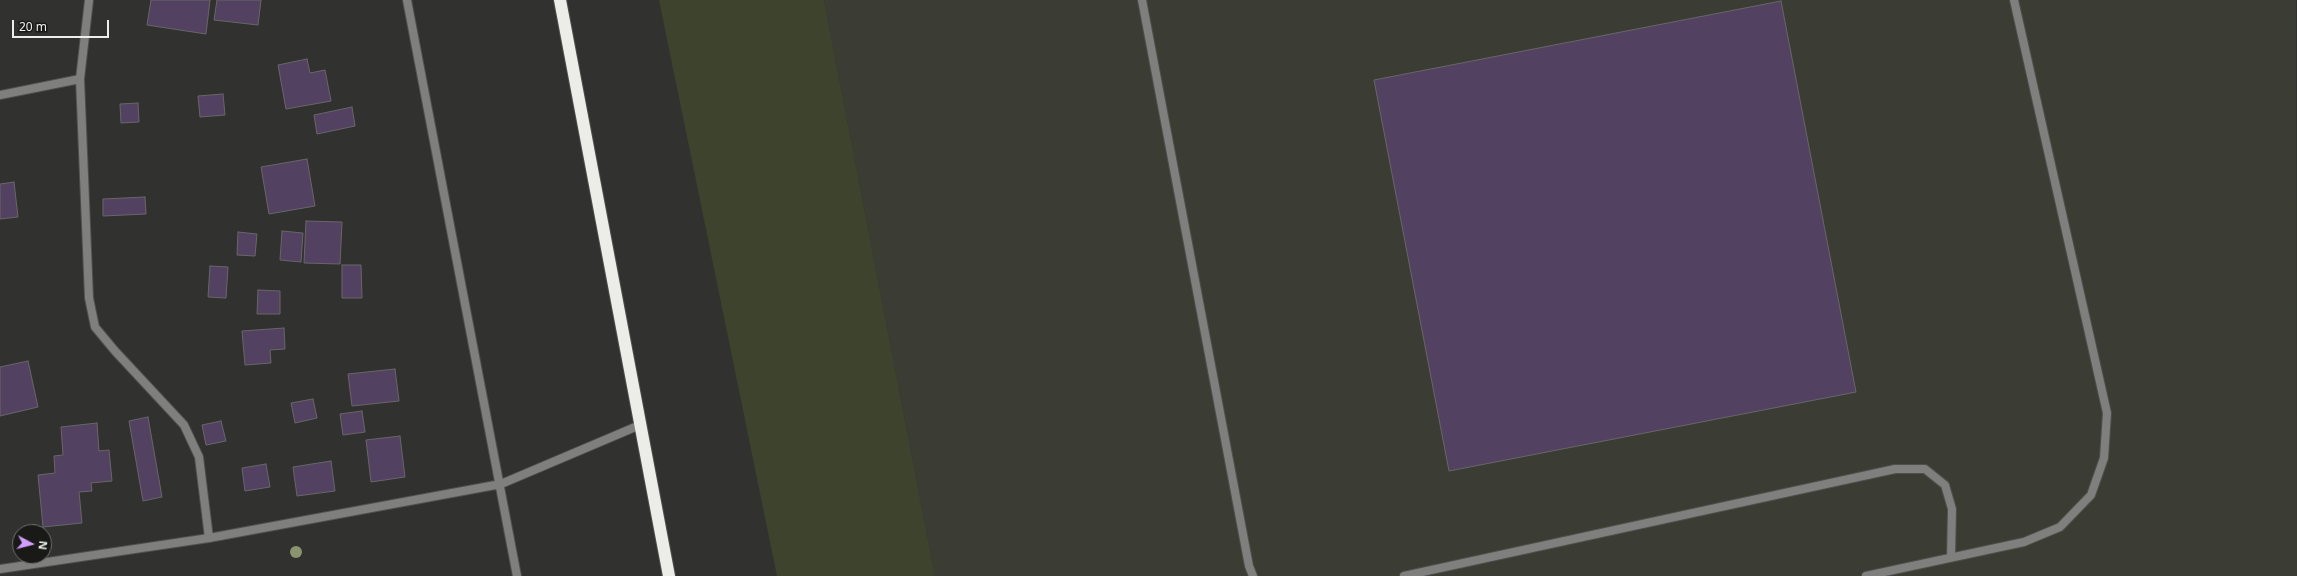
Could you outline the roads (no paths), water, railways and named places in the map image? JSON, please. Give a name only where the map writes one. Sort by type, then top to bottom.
[{"type":"highway","points":[[560,0],[669,576]]},
{"type":"street","points":[[89,0],[80,79],[89,298],[95,327],[115,351],[184,425],[199,457],[209,538]]},
{"type":"street","points":[[407,0],[501,484],[517,576]]},
{"type":"street","points":[[1142,0],[1249,566],[1253,576]]},
{"type":"street","points":[[1866,576],[2024,542],[2060,527],[2091,495],[2104,458],[2107,413],[2014,0]]},
{"type":"street","points":[[0,95],[80,79]]},
{"type":"street","points":[[0,569],[209,538],[501,484],[640,425]]},
{"type":"street","points":[[1404,576],[1895,469],[1925,469],[1945,485],[1952,509],[1951,557]]}]
